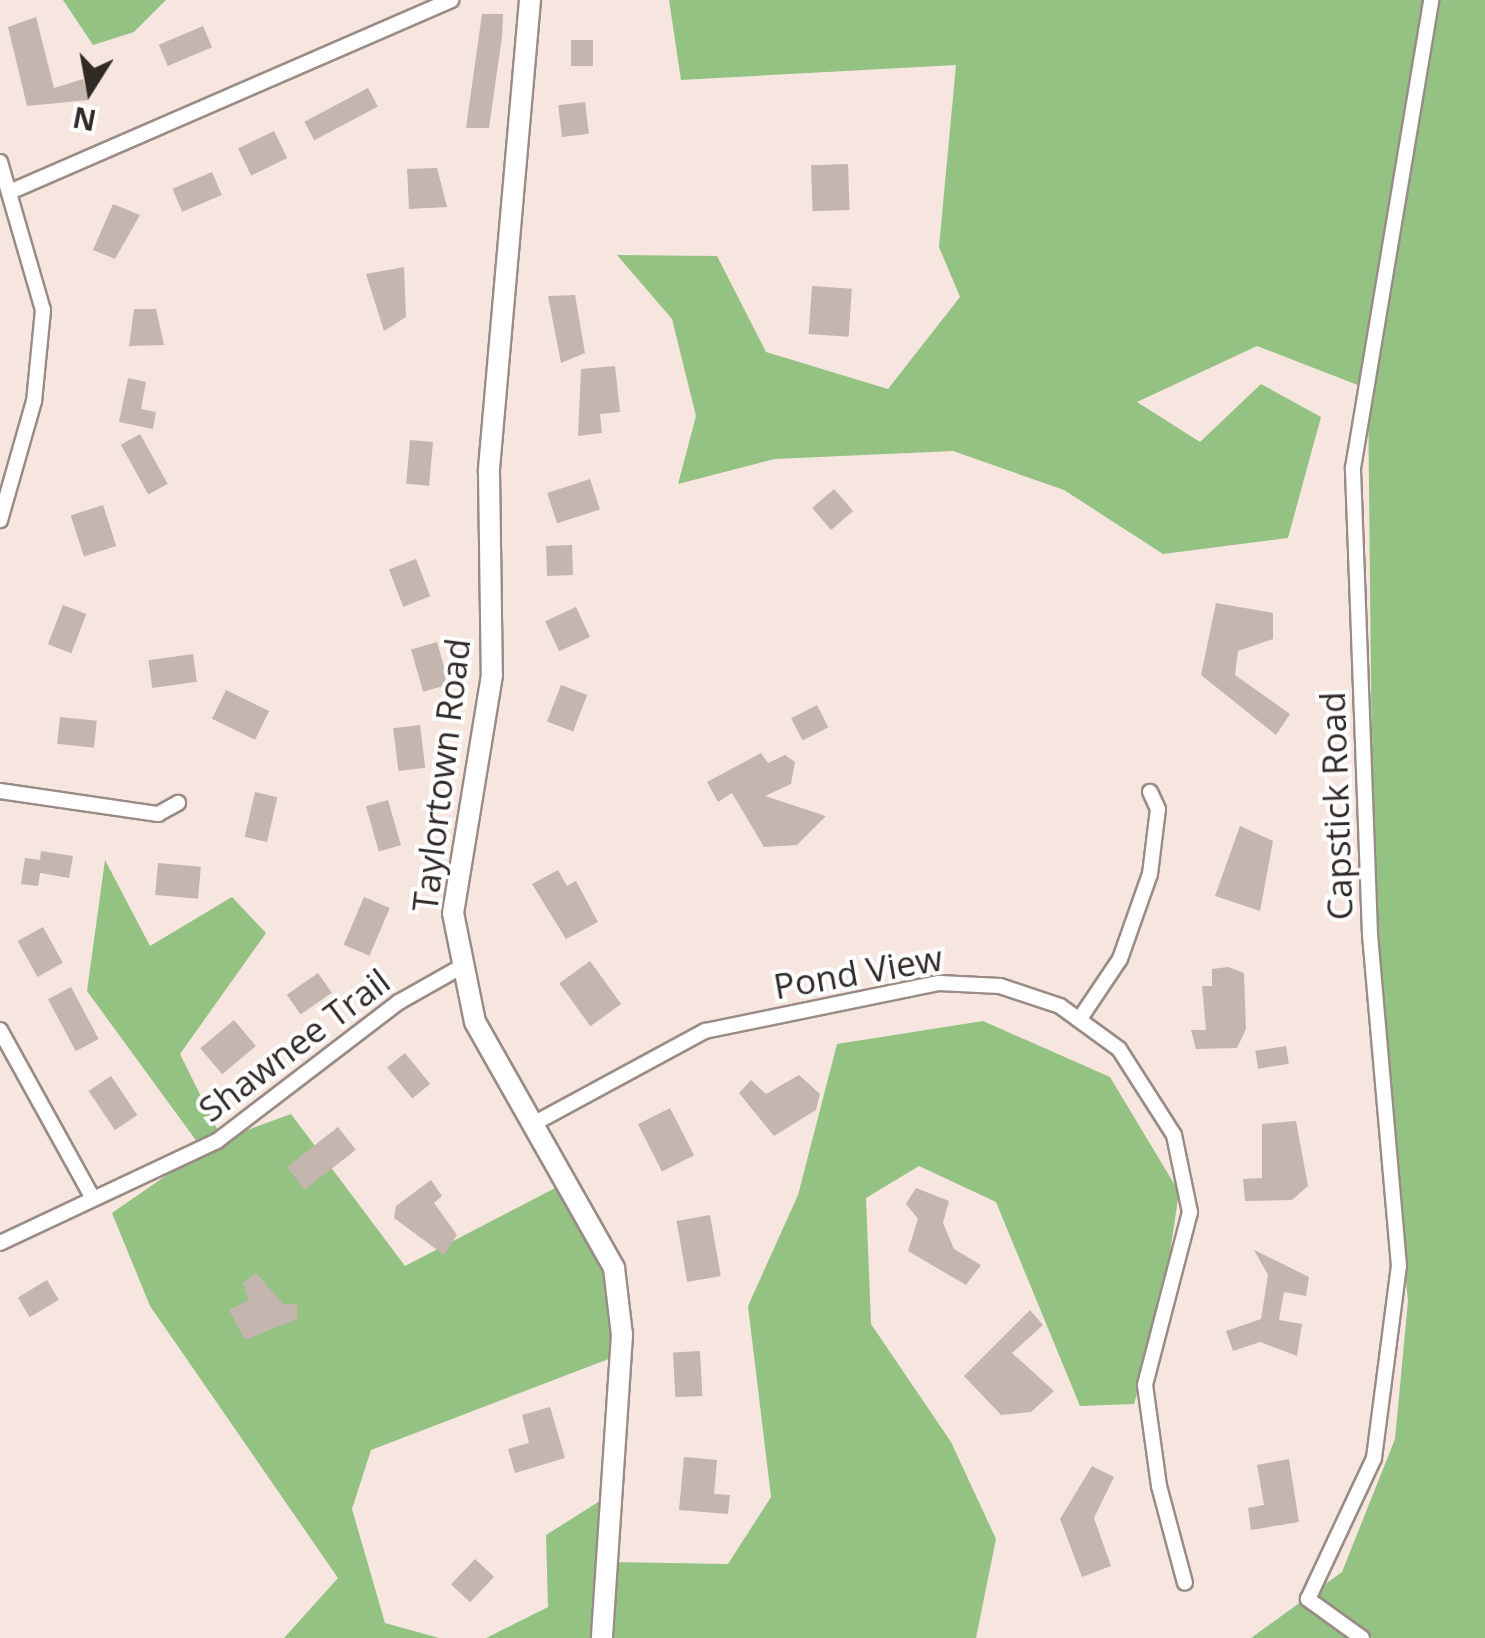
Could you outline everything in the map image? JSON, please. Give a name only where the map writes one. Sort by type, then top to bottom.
[{"type":"street","points":[[12,191],[451,0]]},
{"type":"street","name":"Taylortown Road","points":[[530,0],[489,472],[492,675],[454,880],[459,968],[482,1038],[592,1216],[620,1301],[602,1638]]},
{"type":"street","name":"Capstick Road","points":[[1362,1638],[1308,1599],[1374,1458],[1396,1318],[1353,468],[1431,0]]},
{"type":"street","points":[[0,162],[40,277],[43,344],[0,520]]},
{"type":"street","points":[[0,791],[158,814],[178,802]]},
{"type":"street","points":[[1079,1020],[1120,959],[1150,874],[1158,809],[1150,792]]},
{"type":"street","name":"Shawnee Trail","points":[[0,1243],[91,1194],[217,1142],[399,1002],[459,968]]},
{"type":"street","name":"Pond View","points":[[533,1124],[705,1031],[939,983],[1000,986],[1079,1020],[1120,1049],[1174,1135],[1190,1212],[1146,1384],[1158,1486],[1186,1583]]},
{"type":"street","points":[[0,1030],[91,1194]]},
{"type":"green space","points":[[63,0],[166,0],[134,32],[93,45]]},
{"type":"green space","points":[[669,0],[1485,0],[1485,1638],[1251,1638],[1342,1572],[1395,1439],[1408,1301],[1374,968],[1368,389],[1257,346],[1137,402],[1200,442],[1261,384],[1321,417],[1288,538],[1163,554],[1064,490],[953,451],[775,459],[678,484],[696,416],[672,319],[617,255],[717,256],[766,352],[888,389],[960,297],[939,247],[956,65],[681,80]]},
{"type":"green space","points":[[105,860],[150,946],[232,897],[266,933],[180,1054],[222,1139],[291,1114],[405,1266],[559,1186],[610,1262],[619,1355],[371,1450],[352,1509],[385,1623],[439,1638],[284,1638],[338,1578],[150,1306],[112,1213],[203,1150],[87,991]]},
{"type":"green space","points":[[983,1021],[1110,1077],[1179,1192],[1162,1307],[1134,1404],[1080,1406],[996,1202],[919,1166],[866,1198],[871,1324],[951,1442],[996,1539],[976,1638],[486,1638],[548,1607],[546,1535],[611,1494],[609,1562],[728,1564],[771,1497],[748,1306],[798,1195],[837,1044]]},
{"type":"building","points":[[482,14],[503,14],[502,37],[489,128],[466,128]]},
{"type":"building","points":[[36,17],[54,88],[83,79],[89,100],[27,106],[8,27]]},
{"type":"building","points":[[203,26],[212,47],[168,66],[159,45]]},
{"type":"building","points":[[571,40],[593,40],[593,66],[571,66]]},
{"type":"building","points":[[368,88],[378,107],[314,140],[304,122]]},
{"type":"building","points":[[585,102],[589,134],[562,137],[558,105]]},
{"type":"building","points":[[274,131],[287,158],[251,175],[238,149]]},
{"type":"building","points":[[848,164],[850,210],[813,211],[811,165]]},
{"type":"building","points":[[437,168],[447,207],[409,209],[407,169]]},
{"type":"building","points":[[212,172],[222,195],[182,212],[172,189]]},
{"type":"building","points":[[113,204],[140,215],[115,259],[93,250]]},
{"type":"building","points":[[404,267],[406,317],[384,331],[366,274]]},
{"type":"building","points":[[812,286],[852,289],[849,337],[809,334]]},
{"type":"building","points":[[575,295],[585,353],[561,363],[548,296]]},
{"type":"building","points":[[134,309],[156,309],[164,345],[129,346]]},
{"type":"building","points":[[615,366],[620,412],[600,414],[602,433],[578,436],[581,369]]},
{"type":"building","points":[[128,378],[146,382],[141,409],[156,412],[153,429],[119,422]]},
{"type":"building","points":[[140,434],[168,484],[148,495],[121,445]]},
{"type":"building","points":[[410,440],[433,442],[429,486],[406,484]]},
{"type":"building","points":[[590,479],[600,509],[557,523],[547,493]]},
{"type":"building","points":[[834,489],[853,511],[831,530],[812,508]]},
{"type":"building","points":[[103,505],[116,546],[84,556],[71,516]]},
{"type":"building","points":[[572,545],[573,575],[547,576],[546,546]]},
{"type":"building","points":[[416,559],[430,596],[403,607],[389,569]]},
{"type":"building","points":[[1216,603],[1273,613],[1273,639],[1238,651],[1235,675],[1290,714],[1276,735],[1201,675]]},
{"type":"building","points":[[63,605],[86,614],[71,653],[48,644]]},
{"type":"building","points":[[576,607],[590,637],[559,651],[545,621]]},
{"type":"building","points":[[437,642],[449,684],[423,692],[411,649]]},
{"type":"building","points":[[193,654],[197,682],[152,688],[148,660]]},
{"type":"building","points":[[561,685],[587,695],[573,731],[547,721]]},
{"type":"building","points":[[226,690],[269,711],[255,740],[212,719]]},
{"type":"building","points":[[817,705],[828,727],[803,740],[791,718]]},
{"type":"building","points":[[60,717],[97,721],[94,748],[57,744]]},
{"type":"building","points":[[420,725],[425,768],[398,771],[393,728]]},
{"type":"building","points":[[761,753],[768,763],[785,755],[795,762],[791,784],[765,796],[826,816],[797,845],[764,847],[732,793],[718,802],[707,782]]},
{"type":"building","points":[[255,792],[277,797],[267,842],[245,837]]},
{"type":"building","points":[[388,800],[401,845],[379,852],[366,806]]},
{"type":"building","points":[[1240,826],[1273,841],[1260,911],[1215,896]]},
{"type":"building","points":[[41,851],[73,856],[69,878],[40,873],[38,886],[21,884],[25,858],[40,860]]},
{"type":"building","points":[[158,863],[201,867],[198,899],[155,895]]},
{"type":"building","points":[[558,870],[567,886],[576,881],[598,922],[566,939],[532,884]]},
{"type":"building","points":[[364,897],[390,908],[369,956],[344,945]]},
{"type":"building","points":[[43,927],[63,963],[38,977],[18,941]]},
{"type":"building","points":[[590,961],[621,1004],[590,1026],[559,983]]},
{"type":"building","points":[[1228,967],[1244,973],[1246,1029],[1237,1048],[1196,1049],[1191,1030],[1206,1030],[1202,986],[1212,986],[1212,969]]},
{"type":"building","points":[[318,973],[332,993],[301,1014],[287,995]]},
{"type":"building","points":[[71,987],[99,1039],[76,1051],[48,999]]},
{"type":"building","points":[[234,1020],[256,1046],[222,1074],[200,1048]]},
{"type":"building","points":[[1286,1046],[1289,1064],[1258,1069],[1255,1051]]},
{"type":"building","points":[[405,1053],[430,1084],[412,1099],[387,1067]]},
{"type":"building","points":[[799,1075],[820,1094],[816,1110],[774,1136],[739,1093],[751,1080],[766,1094]]},
{"type":"building","points":[[111,1076],[137,1115],[115,1130],[89,1091]]},
{"type":"building","points":[[670,1108],[694,1155],[662,1172],[638,1124]]},
{"type":"building","points":[[1296,1121],[1308,1186],[1292,1200],[1245,1201],[1243,1179],[1262,1178],[1262,1124]]},
{"type":"building","points":[[338,1127],[356,1150],[305,1190],[287,1167]]},
{"type":"building","points":[[431,1180],[442,1196],[434,1203],[457,1235],[444,1255],[394,1218],[396,1206]]},
{"type":"building","points":[[916,1188],[949,1201],[943,1223],[954,1249],[981,1265],[966,1285],[908,1251],[918,1219],[906,1204]]},
{"type":"building","points":[[710,1215],[721,1276],[687,1282],[677,1221]]},
{"type":"building","points":[[1254,1250],[1309,1277],[1306,1296],[1284,1292],[1279,1320],[1302,1324],[1297,1356],[1260,1342],[1233,1351],[1226,1331],[1261,1319],[1268,1275]]},
{"type":"building","points":[[256,1273],[283,1304],[297,1304],[297,1319],[245,1340],[229,1310],[248,1300],[243,1283]]},
{"type":"building","points":[[47,1280],[59,1300],[30,1317],[18,1298]]},
{"type":"building","points":[[1030,1310],[1043,1325],[1012,1353],[1054,1391],[1031,1412],[1001,1415],[964,1376]]},
{"type":"building","points":[[700,1351],[702,1396],[675,1397],[673,1352]]},
{"type":"building","points":[[550,1407],[565,1458],[515,1473],[508,1449],[529,1443],[522,1415]]},
{"type":"building","points":[[684,1457],[717,1460],[714,1494],[730,1495],[728,1514],[679,1510]]},
{"type":"building","points":[[1289,1459],[1299,1522],[1251,1530],[1248,1508],[1264,1505],[1257,1465]]},
{"type":"building","points":[[1092,1466],[1114,1477],[1094,1518],[1111,1566],[1082,1577],[1060,1519]]},
{"type":"building","points":[[475,1559],[494,1577],[470,1602],[451,1585]]}]
